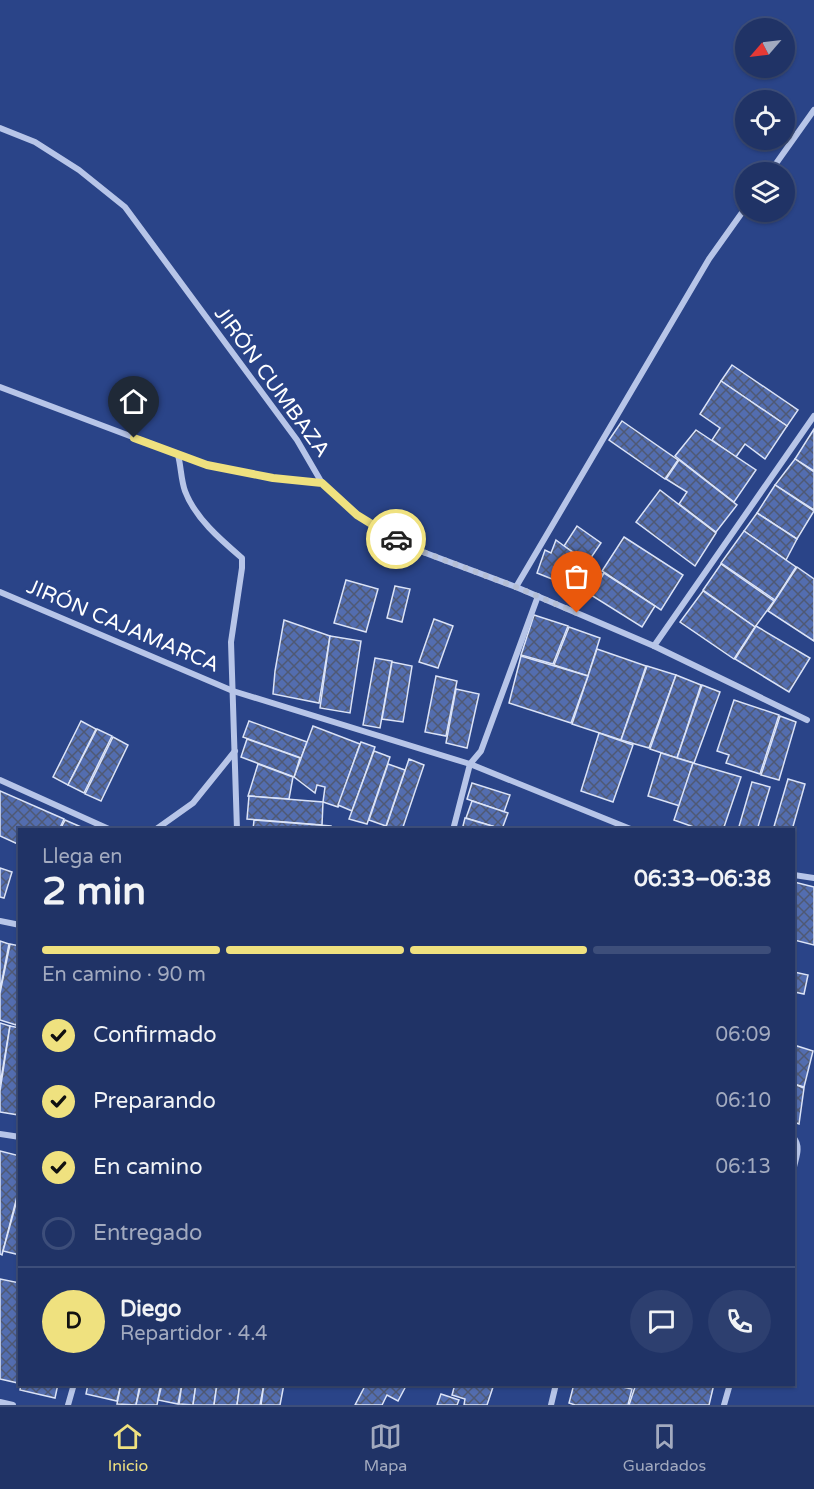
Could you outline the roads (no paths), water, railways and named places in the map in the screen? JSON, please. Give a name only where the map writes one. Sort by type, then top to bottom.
[{"type":"street","points":[[777,162],[814,110]]},
{"type":"street","name":"JIRÓN CUMBAZA","points":[[0,128],[35,142],[79,170],[124,207],[297,440],[322,483],[357,515],[407,546],[516,587],[654,646],[807,720]]},
{"type":"street","points":[[516,587],[709,259],[735,222]]},
{"type":"street","points":[[0,387],[207,465],[273,478],[322,483]]},
{"type":"street","points":[[654,646],[814,416]]},
{"type":"street","points":[[178,454],[184,489],[194,510],[242,558],[243,568],[231,642],[237,828]]},
{"type":"street","name":"JIRÓN CAJAMARCA","points":[[0,592],[233,691],[470,764],[625,828]]},
{"type":"street","points":[[454,828],[470,764],[481,751],[538,596]]},
{"type":"street","points":[[158,828],[193,803],[235,751]]},
{"type":"street","points":[[0,780],[107,828]]},
{"type":"street","points":[[795,875],[814,878]]},
{"type":"street","points":[[0,921],[18,925]]},
{"type":"street","points":[[0,1134],[18,1137]]},
{"type":"street","points":[[795,1140],[798,1152],[795,1163]]},
{"type":"street","points":[[68,1405],[73,1386]]},
{"type":"street","points":[[551,1405],[556,1386]]},
{"type":"street","points":[[724,1405],[729,1386]]},
{"type":"street","points":[[0,1402],[12,1405]]}]
